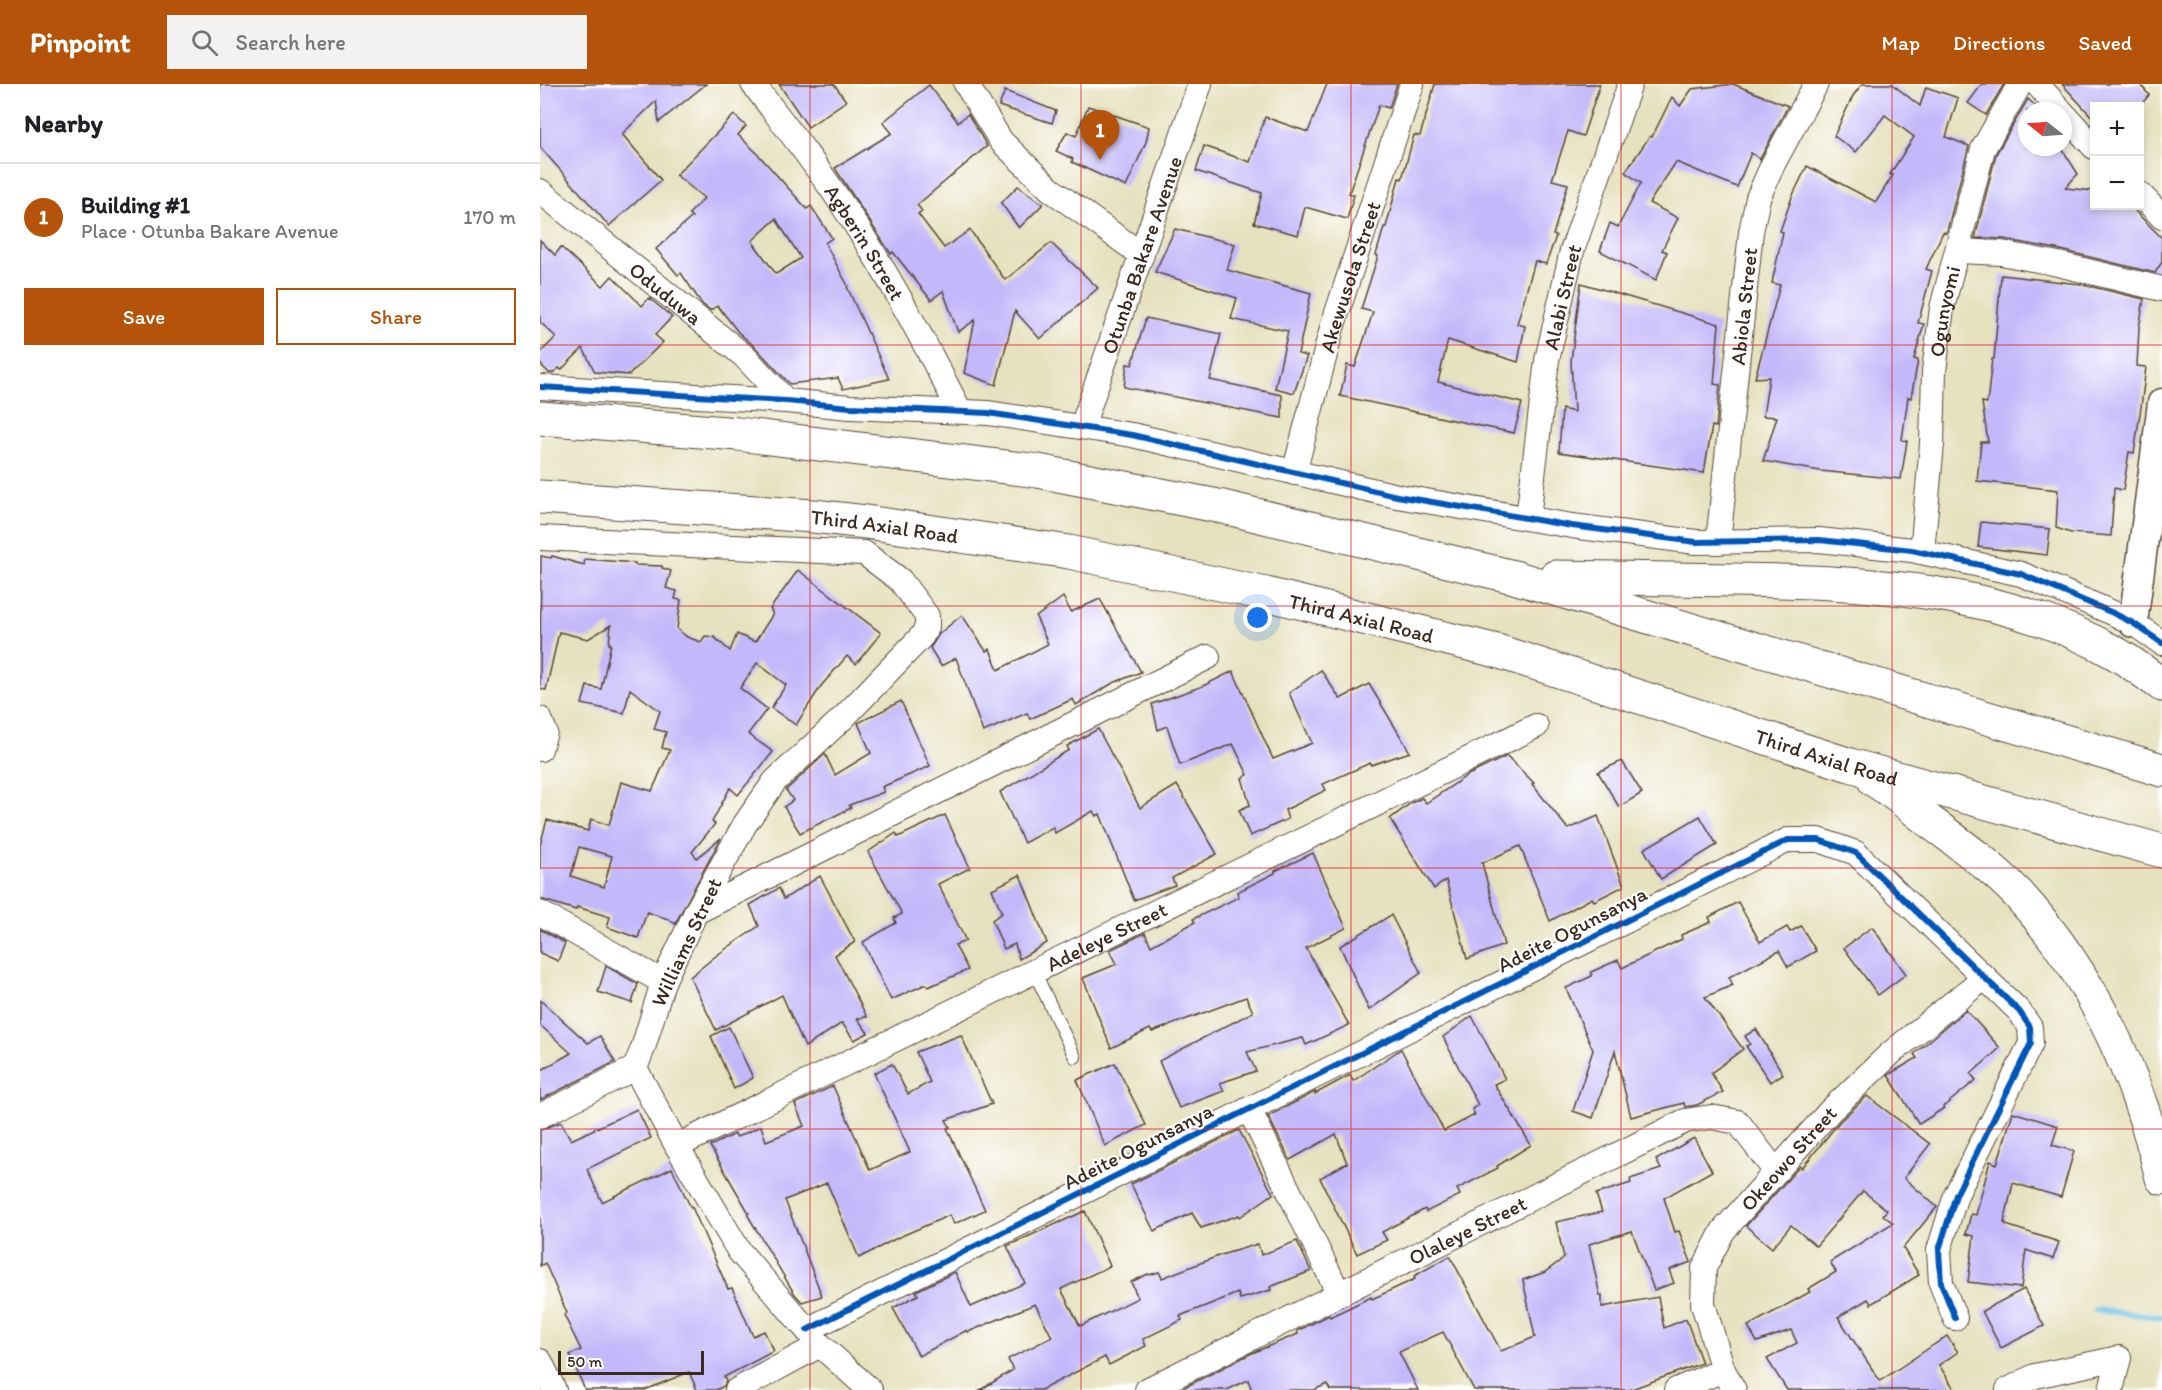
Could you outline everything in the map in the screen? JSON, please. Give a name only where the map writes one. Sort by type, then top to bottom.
[{"type":"highway","points":[[540,418],[738,434],[1038,471],[1222,507],[1514,577],[2162,770]]},
{"type":"highway","name":"Third Axial Road","points":[[540,497],[813,516],[865,537],[1069,552],[1289,600],[1497,651],[1850,765],[2162,851]]},
{"type":"highway","points":[[1514,577],[1830,581],[1926,591],[1991,605],[2074,633],[2116,654],[2162,684]]},
{"type":"highway","points":[[1850,765],[1889,790],[1974,855],[2016,892],[2054,938],[2083,980],[2113,1033],[2154,1145],[2162,1178]]},
{"type":"street","name":"Agberin Street","points":[[753,84],[801,146],[856,224],[910,316],[960,411]]},
{"type":"street","name":"Otunba Bakare Avenue","points":[[1082,428],[1200,84]]},
{"type":"street","name":"Akewusola Street","points":[[1294,473],[1332,328],[1412,84]]},
{"type":"street","name":"Alabi Street","points":[[1528,518],[1547,360],[1572,252],[1630,84]]},
{"type":"street","name":"Abiola Street","points":[[1718,542],[1751,232],[1758,198],[1773,164],[1816,84]]},
{"type":"street","name":"Ogunyomi","points":[[1922,552],[1942,308],[1983,149],[2020,84]]},
{"type":"street","points":[[2037,84],[2053,102]]},
{"type":"street","points":[[976,91],[1001,141],[1050,189],[1142,255]]},
{"type":"street","points":[[2072,123],[2090,143]]},
{"type":"street","name":"Oduduwa","points":[[540,191],[744,356],[786,401]]},
{"type":"street","points":[[2144,199],[2162,217]]},
{"type":"street","points":[[1958,251],[2012,255],[2162,289]]},
{"type":"street","points":[[540,387],[786,401],[850,407],[988,413],[1132,435],[1397,496],[1572,526],[1696,542],[1819,540],[1922,552],[2021,574],[2133,623],[2162,643]]},
{"type":"street","points":[[2133,623],[2162,403]]},
{"type":"street","points":[[540,538],[865,537]]},
{"type":"street","name":"Williams Street","points":[[635,1068],[663,982],[696,912],[745,824],[775,781],[844,717],[922,636],[927,627],[927,616],[865,537]]},
{"type":"street","points":[[696,912],[1208,657]]},
{"type":"street","points":[[540,719],[545,732],[540,749]]},
{"type":"street","name":"Adeleye Street","points":[[677,1146],[1536,726]]},
{"type":"street","name":"Adeite Ogunsanya","points":[[737,1390],[814,1338],[1249,1109],[1788,840],[1819,840],[1856,853],[2019,1011],[2030,1027],[2031,1043],[1956,1195],[1939,1250],[1941,1283],[1955,1318]]},
{"type":"street","points":[[540,913],[663,982]]},
{"type":"street","name":"Okeowo Street","points":[[1728,1380],[1702,1304],[1704,1268],[1723,1231],[1830,1111],[1891,1053],[1985,977]]},
{"type":"street","points":[[540,1116],[635,1068],[677,1146],[739,1251],[814,1338],[870,1390]]},
{"type":"street","points":[[1249,1109],[1339,1294]]},
{"type":"street","name":"Olaleye Street","points":[[1147,1390],[1685,1121],[1711,1117],[1737,1122],[1776,1172]]},
{"type":"street","points":[[2008,1390],[2035,1376],[2119,1358],[2111,1390]]},
{"type":"street","points":[[540,1361],[554,1390]]},
{"type":"street","points":[[1676,1390],[1728,1380]]},
{"type":"lane","points":[[1034,971],[1075,1057]]},
{"type":"building","points":[[540,84],[706,84],[659,122],[656,101],[622,134],[661,180],[609,226],[540,147]]},
{"type":"building","points":[[779,84],[834,84],[846,101],[808,127]]},
{"type":"building","points":[[1327,84],[1397,84],[1389,108],[1379,105],[1349,193],[1354,195],[1347,219],[1305,207],[1298,235],[1254,223],[1262,193],[1196,171],[1204,146],[1250,162],[1265,117],[1308,132]]},
{"type":"building","points":[[1435,84],[1600,84],[1583,136],[1568,131],[1552,180],[1568,184],[1553,235],[1556,236],[1546,264],[1535,261],[1517,324],[1525,326],[1518,362],[1448,340],[1438,382],[1522,403],[1514,433],[1340,396],[1347,365],[1355,367],[1373,312],[1361,309],[1378,256],[1376,255],[1384,227],[1386,227],[1399,178],[1402,179],[1414,135],[1420,136]]},
{"type":"building","points":[[1733,84],[1788,106],[1760,159],[1751,153],[1737,187],[1676,162],[1649,203],[1678,218],[1662,250],[1667,252],[1656,280],[1600,251],[1610,223],[1618,227],[1641,183],[1625,172],[1650,136],[1652,137],[1672,97],[1680,106],[1692,89]]},
{"type":"building","points":[[1862,84],[1892,84],[1920,106],[1926,87],[1958,98],[1946,137],[1969,146],[1947,231],[1943,232],[1926,269],[1932,271],[1918,323],[1924,324],[1914,359],[1918,360],[1911,398],[1908,397],[1902,440],[1907,441],[1901,479],[1820,471],[1763,461],[1777,417],[1763,416],[1769,377],[1755,378],[1780,285],[1772,283],[1783,232],[1780,231],[1792,197],[1807,166],[1876,202],[1893,175],[1890,174],[1914,137],[1885,115],[1856,152],[1834,136],[1853,96]]},
{"type":"building","points":[[1982,84],[2004,84],[1986,115],[1968,103]]},
{"type":"building","points":[[2062,84],[2140,84],[2149,95],[2143,102],[2090,102],[2090,115]]},
{"type":"building","points":[[929,85],[958,122],[968,114],[987,146],[917,205],[922,211],[918,214],[944,248],[970,230],[1005,280],[1051,243],[1098,288],[1040,339],[1015,311],[996,385],[964,373],[975,320],[958,332],[943,291],[931,300],[893,252],[891,254],[835,168],[892,133],[883,122]]},
{"type":"building","points":[[1005,91],[1056,111],[1052,123],[999,106]]},
{"type":"building","points":[[1088,106],[1149,127],[1146,142],[1126,187],[1072,162],[1073,159],[1056,151],[1067,132],[1076,136]]},
{"type":"building","points":[[734,115],[746,126],[738,135],[807,209],[811,206],[832,238],[825,243],[848,286],[889,379],[843,389],[838,378],[790,384],[738,332],[718,306],[710,310],[702,304],[681,273],[678,275],[656,249],[692,217],[689,214],[704,198],[676,175]],"holes":[[[776,219],[801,258],[776,274],[752,241]]]},
{"type":"building","points":[[2018,116],[2018,156],[2067,156],[2078,174],[2065,188],[2090,191],[2090,210],[2134,210],[2162,238],[2162,262],[2155,273],[2061,250],[2004,239],[1975,238],[1996,154]]},
{"type":"building","points":[[1018,186],[1043,204],[1019,228],[1001,203]]},
{"type":"building","points":[[1175,229],[1235,244],[1227,270],[1311,293],[1298,354],[1307,356],[1294,393],[1275,388],[1288,331],[1231,319],[1237,298],[1155,272]]},
{"type":"building","points":[[540,240],[555,255],[561,247],[603,286],[612,276],[642,306],[649,298],[672,317],[655,335],[663,342],[629,375],[595,372],[583,348],[561,370],[559,368],[553,373],[549,373],[540,364],[540,353],[556,337],[540,322]]},
{"type":"building","points":[[2001,275],[2080,284],[2144,299],[2139,328],[2137,366],[2146,367],[2141,407],[2134,453],[2129,452],[2123,490],[2114,488],[2111,536],[2071,533],[2056,528],[2058,490],[1977,481],[1981,442],[1988,442],[1982,402],[1987,403],[1992,359],[1994,359]]},
{"type":"building","points":[[1581,283],[1719,324],[1714,384],[1720,385],[1716,427],[1712,426],[1704,473],[1559,452],[1562,409],[1574,412],[1571,361]]},
{"type":"building","points":[[1146,318],[1221,334],[1210,380],[1282,395],[1282,418],[1124,387],[1127,364],[1132,365]]},
{"type":"building","points":[[1981,522],[2050,529],[2047,555],[1978,547]]},
{"type":"building","points":[[541,556],[551,558],[552,556],[584,565],[585,559],[662,566],[671,571],[666,588],[677,591],[675,599],[681,600],[677,629],[687,637],[701,642],[705,636],[714,637],[730,651],[737,634],[755,642],[773,614],[770,609],[798,570],[881,633],[856,664],[847,656],[821,686],[796,725],[771,708],[786,685],[757,663],[740,688],[767,709],[748,734],[773,752],[738,795],[730,788],[712,822],[715,824],[692,852],[697,858],[721,838],[675,924],[668,919],[647,912],[638,938],[607,927],[610,917],[540,899],[540,845],[547,820],[588,831],[591,819],[609,825],[621,782],[652,791],[670,750],[662,748],[666,732],[654,729],[660,711],[630,689],[624,713],[582,704],[587,686],[601,689],[611,644],[609,644],[611,625],[588,639],[559,632],[546,690],[540,689]],"holes":[[[579,847],[612,856],[604,887],[571,876]]]},
{"type":"building","points":[[1063,597],[1071,612],[1100,599],[1141,672],[1113,683],[1076,705],[1073,699],[1030,719],[1027,713],[983,732],[956,658],[941,666],[930,648],[939,634],[962,615],[986,651],[990,649],[998,670],[1048,644],[1036,617]]},
{"type":"building","points":[[1321,670],[1340,699],[1369,684],[1410,752],[1371,765],[1370,763],[1323,784],[1326,790],[1285,810],[1288,819],[1250,836],[1239,810],[1250,805],[1242,778],[1248,775],[1233,744],[1180,765],[1167,726],[1158,730],[1152,704],[1203,686],[1233,671],[1273,759],[1312,743],[1289,693]]},
{"type":"building","points":[[901,701],[930,766],[882,787],[884,792],[849,805],[851,808],[800,833],[784,807],[793,800],[786,790],[825,754],[835,775],[871,753],[858,723]]},
{"type":"building","points":[[1098,729],[1140,808],[1177,785],[1217,854],[1172,878],[1175,885],[1134,900],[1100,814],[1096,816],[1093,811],[1055,833],[1053,827],[1024,843],[1000,792],[1069,750],[1067,746]]},
{"type":"building","points":[[1507,756],[1534,783],[1532,784],[1568,829],[1598,816],[1624,886],[1594,901],[1592,898],[1550,921],[1520,846],[1482,863],[1504,945],[1467,959],[1446,880],[1434,889],[1390,819],[1411,803],[1422,798],[1426,803],[1468,775]]},
{"type":"building","points":[[1622,761],[1642,793],[1619,807],[1598,772]]},
{"type":"building","points":[[945,815],[970,868],[938,884],[966,941],[955,945],[968,970],[928,987],[926,984],[891,1000],[863,942],[896,923],[894,918],[902,914],[868,852],[896,833],[898,837]]},
{"type":"building","points":[[1700,816],[1717,845],[1661,879],[1644,849]]},
{"type":"building","points":[[1313,853],[1346,928],[1306,948],[1349,1025],[1306,1045],[1303,1038],[1247,1052],[1256,1071],[1220,1083],[1224,1091],[1179,1108],[1159,1061],[1253,1012],[1246,997],[1152,1032],[1150,1029],[1111,1048],[1083,978],[1117,964],[1110,950],[1145,933],[1151,946],[1195,922],[1193,919],[1239,897],[1237,892]]},
{"type":"building","points":[[1020,875],[1047,943],[1019,959],[1015,944],[1004,949],[992,920],[1002,913],[992,889]]},
{"type":"building","points":[[820,876],[855,942],[835,955],[867,1017],[857,1018],[868,1033],[854,1040],[842,1023],[805,1047],[782,995],[716,1030],[690,977],[759,926],[750,905],[779,888],[784,899]]},
{"type":"building","points":[[1738,902],[1760,942],[1787,927],[1790,932],[1801,926],[1816,951],[1788,967],[1779,951],[1729,977],[1733,985],[1705,997],[1743,1049],[1711,1073],[1723,1092],[1697,1105],[1685,1107],[1684,1103],[1631,1117],[1615,1051],[1593,1118],[1573,1111],[1593,1050],[1566,988],[1592,976],[1591,972],[1618,960],[1622,968],[1682,939],[1681,935],[1711,922],[1709,917]]},
{"type":"building","points":[[1391,915],[1421,973],[1369,1010],[1340,946]]},
{"type":"building","points":[[1872,927],[1906,974],[1878,995],[1844,948]]},
{"type":"building","points":[[540,929],[565,943],[558,961],[540,953]]},
{"type":"building","points":[[606,966],[638,984],[632,1003],[598,992]]},
{"type":"building","points":[[540,1000],[588,1043],[600,1036],[615,1062],[540,1100],[540,1071],[571,1053],[540,1025]]},
{"type":"building","points":[[1966,1010],[2000,1048],[1971,1074],[1976,1080],[1944,1108],[1919,1124],[1888,1075],[1917,1058],[1914,1054]]},
{"type":"building","points":[[1472,1016],[1505,1079],[1494,1084],[1531,1145],[1497,1166],[1498,1168],[1457,1189],[1460,1195],[1426,1212],[1425,1209],[1382,1232],[1387,1240],[1357,1254],[1320,1178],[1347,1163],[1336,1134],[1290,1160],[1268,1116],[1350,1075],[1353,1081],[1401,1049],[1444,1131],[1475,1115],[1472,1109],[1478,1105],[1443,1037]]},
{"type":"building","points":[[729,1027],[753,1078],[734,1089],[711,1036]]},
{"type":"building","points":[[1756,1029],[1783,1074],[1770,1082],[1746,1046],[1750,1044],[1745,1036]]},
{"type":"building","points":[[961,1035],[992,1104],[946,1120],[950,1127],[947,1128],[985,1210],[954,1224],[950,1215],[897,1238],[859,1258],[827,1183],[785,1200],[822,1296],[802,1302],[794,1293],[747,1214],[749,1213],[710,1146],[735,1134],[737,1137],[761,1126],[766,1141],[804,1126],[795,1104],[833,1086],[870,1170],[910,1152],[874,1073],[892,1064],[908,1094],[930,1082],[916,1052]]},
{"type":"building","points":[[1115,1063],[1146,1125],[1105,1146],[1077,1080]]},
{"type":"building","points":[[1867,1096],[1930,1144],[1904,1178],[1937,1207],[1903,1248],[1919,1275],[1871,1304],[1868,1299],[1838,1317],[1880,1381],[1947,1336],[1958,1352],[1939,1365],[1955,1390],[1787,1390],[1767,1359],[1797,1343],[1791,1330],[1757,1342],[1748,1326],[1810,1292],[1808,1289],[1836,1272],[1830,1262],[1893,1223],[1883,1215],[1887,1210],[1863,1191],[1816,1246],[1791,1225],[1772,1248],[1746,1226],[1800,1166],[1802,1168],[1840,1121]]},
{"type":"building","points":[[637,1109],[651,1138],[587,1169],[602,1202],[672,1168],[728,1289],[732,1288],[753,1336],[764,1331],[774,1351],[724,1377],[726,1381],[724,1386],[716,1390],[697,1390],[689,1372],[645,1390],[585,1390],[570,1355],[581,1350],[564,1315],[567,1313],[545,1263],[540,1266],[540,1130],[561,1122],[571,1140]]},
{"type":"building","points":[[2013,1112],[2058,1126],[2052,1145],[2074,1151],[2061,1197],[2013,1183],[2004,1223],[2059,1242],[2053,1259],[2026,1250],[2021,1288],[1968,1282],[1974,1236],[1966,1234],[1971,1214],[1976,1215],[1990,1161],[1997,1164]]},
{"type":"building","points":[[1239,1130],[1273,1194],[1240,1217],[1239,1215],[1201,1228],[1192,1213],[1154,1231],[1131,1184]]},
{"type":"building","points":[[1694,1138],[1712,1171],[1664,1198],[1675,1232],[1679,1231],[1691,1262],[1669,1270],[1674,1283],[1654,1290],[1632,1231],[1589,1244],[1600,1296],[1602,1295],[1602,1307],[1658,1297],[1664,1328],[1686,1319],[1702,1363],[1629,1390],[1474,1390],[1443,1332],[1399,1352],[1418,1390],[1330,1390],[1327,1384],[1314,1390],[1252,1390],[1248,1380],[1227,1390],[1179,1390],[1252,1353],[1298,1334],[1297,1331],[1329,1315],[1330,1317],[1415,1279],[1414,1276],[1450,1256],[1501,1351],[1535,1337],[1523,1280],[1545,1272],[1564,1258],[1556,1222],[1602,1212],[1596,1194],[1631,1183],[1630,1179],[1661,1169],[1656,1160]]},
{"type":"building","points":[[1085,1211],[1110,1266],[1061,1289],[1080,1326],[1138,1298],[1131,1282],[1148,1274],[1159,1272],[1162,1278],[1221,1255],[1258,1244],[1261,1255],[1297,1241],[1311,1271],[1270,1287],[1271,1290],[1240,1299],[1238,1293],[1180,1316],[1182,1320],[1143,1339],[1146,1346],[1109,1365],[1105,1357],[1041,1390],[980,1390],[1013,1370],[1008,1359],[1052,1337],[1035,1304],[968,1332],[967,1330],[919,1356],[893,1308],[918,1295],[916,1291],[955,1272],[971,1307],[1025,1283],[1007,1246]]},
{"type":"building","points":[[2024,1289],[2044,1326],[2001,1348],[1982,1311]]},
{"type":"waterway","points":[[2095,1310],[2162,1317]]},
{"type":"cycle path","points":[[540,387],[786,401],[850,407],[988,413],[1132,435],[1397,496],[1572,526],[1696,542],[1819,540],[1912,550],[2021,574],[2113,613],[2133,623],[2162,643]]},
{"type":"cycle path","points":[[807,1330],[1788,840],[1819,840],[1856,853],[2019,1011],[2030,1027],[2031,1043],[1956,1195],[1939,1250],[1941,1283],[1955,1318]]},
{"type":"place","name":"Building #1","points":[[1100,160]]}]
